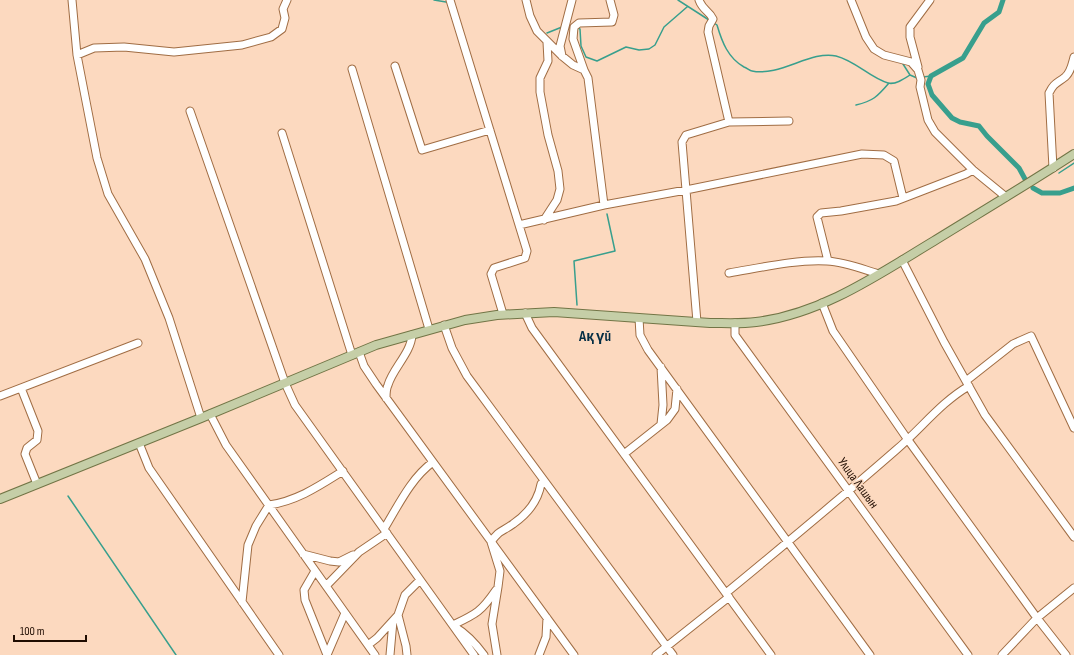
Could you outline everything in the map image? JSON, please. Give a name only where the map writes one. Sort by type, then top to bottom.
[{"type":"main road","points":[[0,499],[201,418],[376,345],[465,320],[503,314],[554,312],[697,322],[734,323],[757,322],[780,317],[822,303],[861,285],[1074,154]]},
{"type":"street","points":[[72,0],[77,55],[97,158],[108,194],[145,259],[169,318],[201,418]]},
{"type":"street","points":[[77,55],[94,48],[124,47],[174,52],[242,45],[272,37],[282,29],[286,18],[283,9],[287,0]]},
{"type":"street","points":[[450,0],[526,251],[525,258],[494,268],[491,274],[503,314]]},
{"type":"street","points":[[526,0],[530,16],[537,31],[572,65],[584,70]]},
{"type":"street","points":[[562,56],[560,46],[572,0]]},
{"type":"street","points":[[604,205],[588,78],[573,39],[574,28],[579,24],[612,22],[614,15],[610,0]]},
{"type":"street","points":[[699,0],[702,8],[710,13],[713,19],[709,26],[708,32],[729,122]]},
{"type":"street","points":[[851,0],[866,37],[874,49],[884,55],[911,62],[918,70]]},
{"type":"street","points":[[930,0],[910,27],[910,37],[921,80],[920,87],[928,120],[935,132],[973,170],[1006,197]]},
{"type":"street","points":[[544,220],[557,200],[560,189],[558,171],[548,135],[540,92],[540,78],[548,61],[547,42]]},
{"type":"street","points":[[1053,168],[1048,93],[1053,85],[1066,77],[1072,68],[1074,57]]},
{"type":"street","points":[[395,66],[422,150],[490,130]]},
{"type":"street","points":[[352,69],[429,329]]},
{"type":"street","points":[[190,111],[285,383],[295,405],[474,655]]},
{"type":"street","points":[[697,322],[682,142],[686,135],[729,122],[789,121]]},
{"type":"street","points":[[282,133],[356,354],[386,398],[574,655]]},
{"type":"street","points":[[519,225],[604,205],[862,154],[884,155],[894,160],[903,198]]},
{"type":"street","points":[[828,261],[817,218],[820,213],[841,211],[896,201],[973,170]]},
{"type":"street","points":[[902,260],[985,415],[1074,537]]},
{"type":"street","points":[[729,273],[805,261],[828,261],[879,274]]},
{"type":"street","points":[[822,303],[833,331],[908,440],[1037,618],[1066,655]]},
{"type":"street","points":[[525,313],[532,328],[771,655]]},
{"type":"street","points":[[639,318],[640,335],[648,350],[870,655]]},
{"type":"street","name":"Улица Лашын","points":[[734,323],[735,334],[968,655]]},
{"type":"street","points":[[444,325],[452,348],[467,376],[673,655]]},
{"type":"street","points":[[386,398],[388,385],[402,358],[412,343],[412,335]]},
{"type":"street","points":[[656,655],[908,440],[954,394],[1013,344],[1031,336],[1074,428]]},
{"type":"street","points":[[0,396],[138,343]]},
{"type":"street","points":[[660,366],[664,405],[661,424]]},
{"type":"street","points":[[21,388],[38,431],[37,440],[27,448],[25,454],[37,484]]},
{"type":"street","points":[[624,454],[667,420],[675,409],[677,389]]},
{"type":"street","points":[[210,414],[226,445],[375,655]]},
{"type":"street","points":[[139,443],[149,468],[279,655]]},
{"type":"street","points":[[326,585],[359,552],[386,531],[412,483],[423,469],[433,462]]},
{"type":"street","points":[[269,505],[283,503],[310,492],[343,471]]},
{"type":"street","points":[[500,571],[491,542],[497,532],[513,524],[532,505],[536,500],[541,484]]},
{"type":"street","points":[[242,602],[248,545],[256,526],[269,505]]},
{"type":"street","points":[[303,554],[338,562],[359,552]]},
{"type":"street","points":[[497,655],[492,624],[500,571],[505,560]]},
{"type":"street","points":[[315,571],[304,590],[305,600],[327,655]]},
{"type":"street","points":[[390,655],[395,618],[405,595],[420,580]]},
{"type":"street","points":[[453,626],[474,615],[485,606],[498,586]]},
{"type":"street","points":[[1002,655],[1037,618],[1074,588]]},
{"type":"street","points":[[327,655],[345,613]]},
{"type":"street","points":[[368,645],[377,638],[395,618]]},
{"type":"street","points":[[395,618],[406,646],[407,655]]},
{"type":"street","points":[[539,655],[546,637],[547,618]]},
{"type":"street","points":[[453,626],[465,633],[484,655]]},
{"type":"waterway","points":[[434,0],[446,2]]},
{"type":"waterway","points":[[678,0],[709,20]]},
{"type":"waterway","points":[[1003,0],[999,12],[984,23],[963,58],[931,76],[928,84],[932,95],[952,118],[960,122],[979,126],[1019,168],[1025,179]]},
{"type":"waterway","points":[[577,28],[580,29],[581,46],[586,57],[597,61],[626,47],[639,50],[649,49],[655,45],[664,27],[687,7]]},
{"type":"waterway","points":[[714,23],[717,25],[726,49],[738,63],[751,71],[763,72],[773,70],[826,55],[843,58],[881,81],[888,83],[902,80],[910,75]]},
{"type":"waterway","points":[[547,33],[562,27]]},
{"type":"waterway","points":[[903,64],[910,75],[917,78]]},
{"type":"waterway","points":[[923,77],[931,76]]},
{"type":"waterway","points":[[856,105],[874,98],[889,83]]},
{"type":"waterway","points":[[1059,173],[1074,163]]},
{"type":"waterway","points":[[1033,188],[1042,193],[1060,193],[1074,188]]},
{"type":"waterway","points":[[577,305],[574,261],[615,251],[607,214]]},
{"type":"waterway","points":[[68,496],[176,655]]},
{"type":"district","name":"Ақ үй","points":[[595,336]]}]
